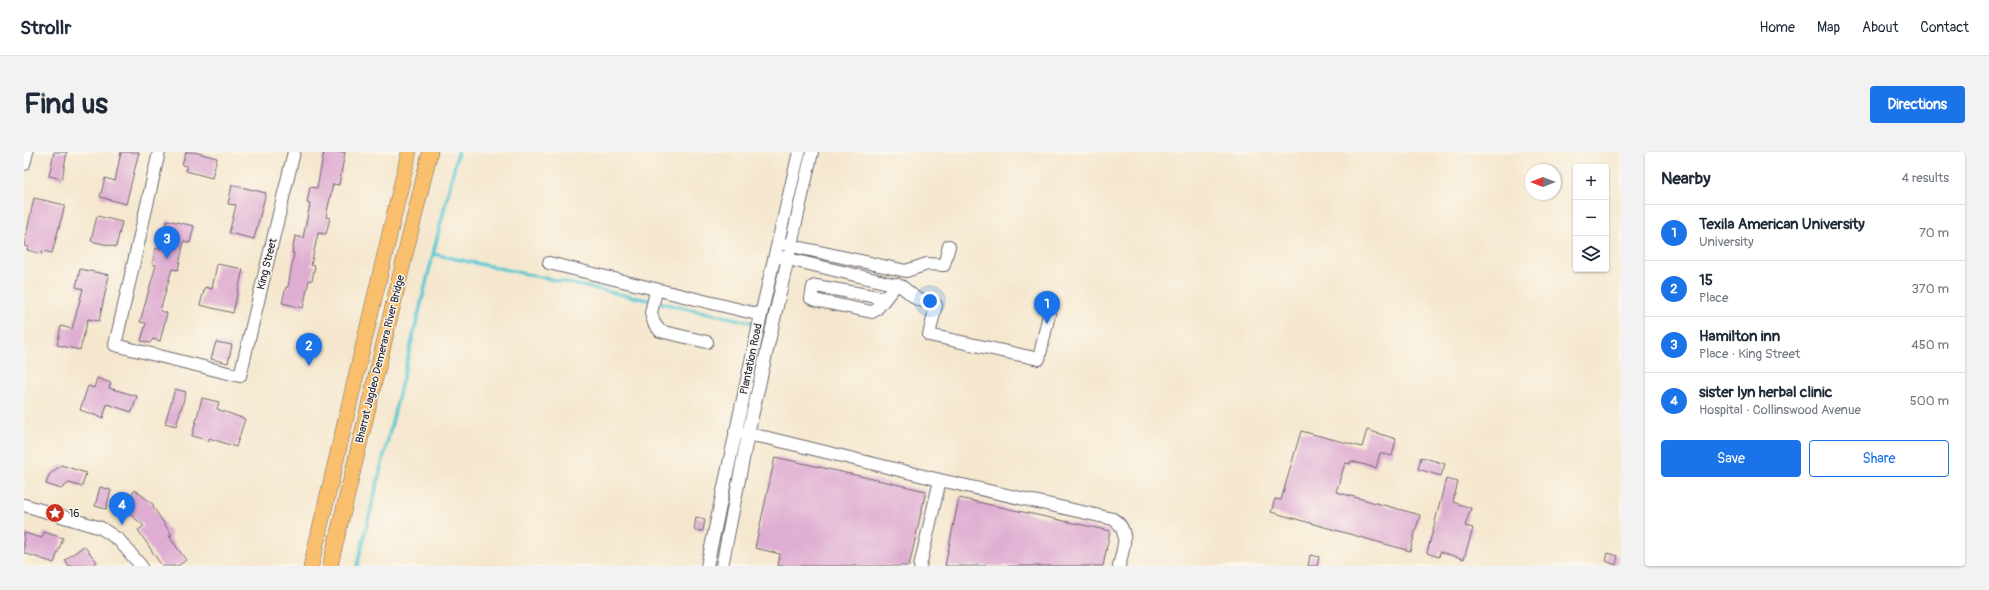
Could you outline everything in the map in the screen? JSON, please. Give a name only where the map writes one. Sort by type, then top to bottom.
[{"type":"main road","name":"Bharrat Jagdeo Demerara River Bridge","points":[[311,566],[409,152]]},
{"type":"main road","name":"Bharrat Jagdeo Demerara River Bridge","points":[[330,566],[430,152]]},
{"type":"street","points":[[24,164],[27,152]]},
{"type":"street","name":"King Street","points":[[159,152],[115,344],[240,376],[294,152]]},
{"type":"street","name":"Plantation Road","points":[[707,566],[761,315],[799,152]]},
{"type":"street","name":"Plantation Road","points":[[722,566],[748,434],[812,152]]},
{"type":"street","points":[[778,243],[906,271],[927,264],[944,265],[949,246]]},
{"type":"street","points":[[775,256],[899,285],[917,299],[936,305],[929,335],[1039,359],[1049,314]]},
{"type":"street","points":[[550,263],[761,315]]},
{"type":"street","points":[[884,298],[819,286],[813,287],[811,298],[872,312],[878,310],[884,298],[899,285],[906,271]]},
{"type":"street","points":[[656,290],[651,313],[654,323],[660,331],[707,342]]},
{"type":"street","points":[[736,432],[1113,519],[1119,523],[1125,534],[1119,566]]},
{"type":"street","points":[[920,566],[940,480]]},
{"type":"street","points":[[24,505],[101,528],[119,540],[141,566]]},
{"type":"building","points":[[54,152],[67,152],[62,179],[49,176]]},
{"type":"building","points":[[121,152],[139,152],[126,204],[100,197],[105,178],[115,181]]},
{"type":"building","points":[[186,152],[194,152],[217,158],[212,178],[186,171],[187,166],[182,165]]},
{"type":"building","points":[[324,152],[345,152],[339,185],[333,184],[326,217],[330,218],[326,234],[318,233],[311,265],[315,266],[312,280],[309,280],[303,308],[282,303],[286,287],[288,287],[294,253],[292,253],[295,236],[303,238],[310,204],[307,203],[310,187],[317,188]]},
{"type":"building","points":[[232,185],[266,193],[254,239],[229,233],[236,205],[228,204]]},
{"type":"building","points":[[34,198],[65,205],[52,253],[42,251],[42,254],[27,250],[29,247],[24,246]]},
{"type":"building","points":[[97,216],[122,222],[116,247],[91,241]]},
{"type":"building","points":[[167,220],[194,226],[190,243],[184,241],[178,270],[172,269],[160,311],[167,313],[160,341],[153,339],[150,343],[141,341],[146,323],[140,322],[156,265],[152,264],[156,248],[160,249]]},
{"type":"building","points":[[217,264],[243,269],[233,313],[200,305],[205,287],[212,289]]},
{"type":"building","points":[[80,269],[109,275],[99,321],[88,319],[80,350],[57,345],[61,326],[72,329],[83,289],[76,287]]},
{"type":"building","points":[[216,342],[232,345],[228,363],[211,359]]},
{"type":"building","points":[[97,378],[111,383],[109,388],[137,396],[132,412],[107,404],[103,418],[80,410],[88,386],[94,388]]},
{"type":"building","points":[[175,389],[186,392],[176,426],[165,423]]},
{"type":"building","points":[[202,398],[219,402],[217,409],[245,419],[236,447],[209,438],[209,441],[192,436]]},
{"type":"building","points":[[1367,430],[1396,439],[1392,456],[1380,453],[1376,468],[1351,461],[1350,464],[1345,463],[1336,492],[1420,515],[1410,551],[1271,512],[1275,499],[1281,500],[1301,431],[1362,447]]},
{"type":"building","points":[[775,457],[926,491],[909,566],[778,566],[780,554],[755,548]]},
{"type":"building","points":[[1421,457],[1445,464],[1441,476],[1418,469]]},
{"type":"building","points":[[61,465],[86,473],[82,487],[69,483],[61,489],[46,484],[49,475]]},
{"type":"building","points":[[1446,479],[1458,482],[1453,502],[1471,508],[1465,526],[1473,528],[1464,559],[1440,552],[1439,557],[1427,553]]},
{"type":"building","points":[[100,487],[111,490],[106,509],[95,506]]},
{"type":"building","points":[[135,490],[154,505],[153,507],[172,535],[169,536],[186,560],[178,566],[162,566],[138,530],[144,526],[121,507]]},
{"type":"building","points":[[959,498],[1110,531],[1103,566],[945,566]]},
{"type":"building","points":[[696,517],[705,519],[703,531],[694,530]]},
{"type":"building","points":[[44,532],[63,538],[54,563],[24,553],[24,533],[42,538]]},
{"type":"building","points":[[84,546],[97,562],[91,566],[69,566],[65,560]]},
{"type":"building","points":[[1608,553],[1618,556],[1616,565],[1606,561]]},
{"type":"building","points":[[1310,555],[1319,557],[1317,566],[1308,566]]},
{"type":"waterway","points":[[357,566],[458,152]]},
{"type":"waterway","points":[[433,254],[755,323]]},
{"type":"place","name":"Hamilton inn","points":[[167,259]]},
{"type":"place","name":"Texila American University","points":[[1047,324]]},
{"type":"place","name":"15","points":[[309,366]]},
{"type":"place","name":"16","points":[[55,513]]},
{"type":"place","name":"sister lyn herbal clinic","points":[[122,525]]}]
